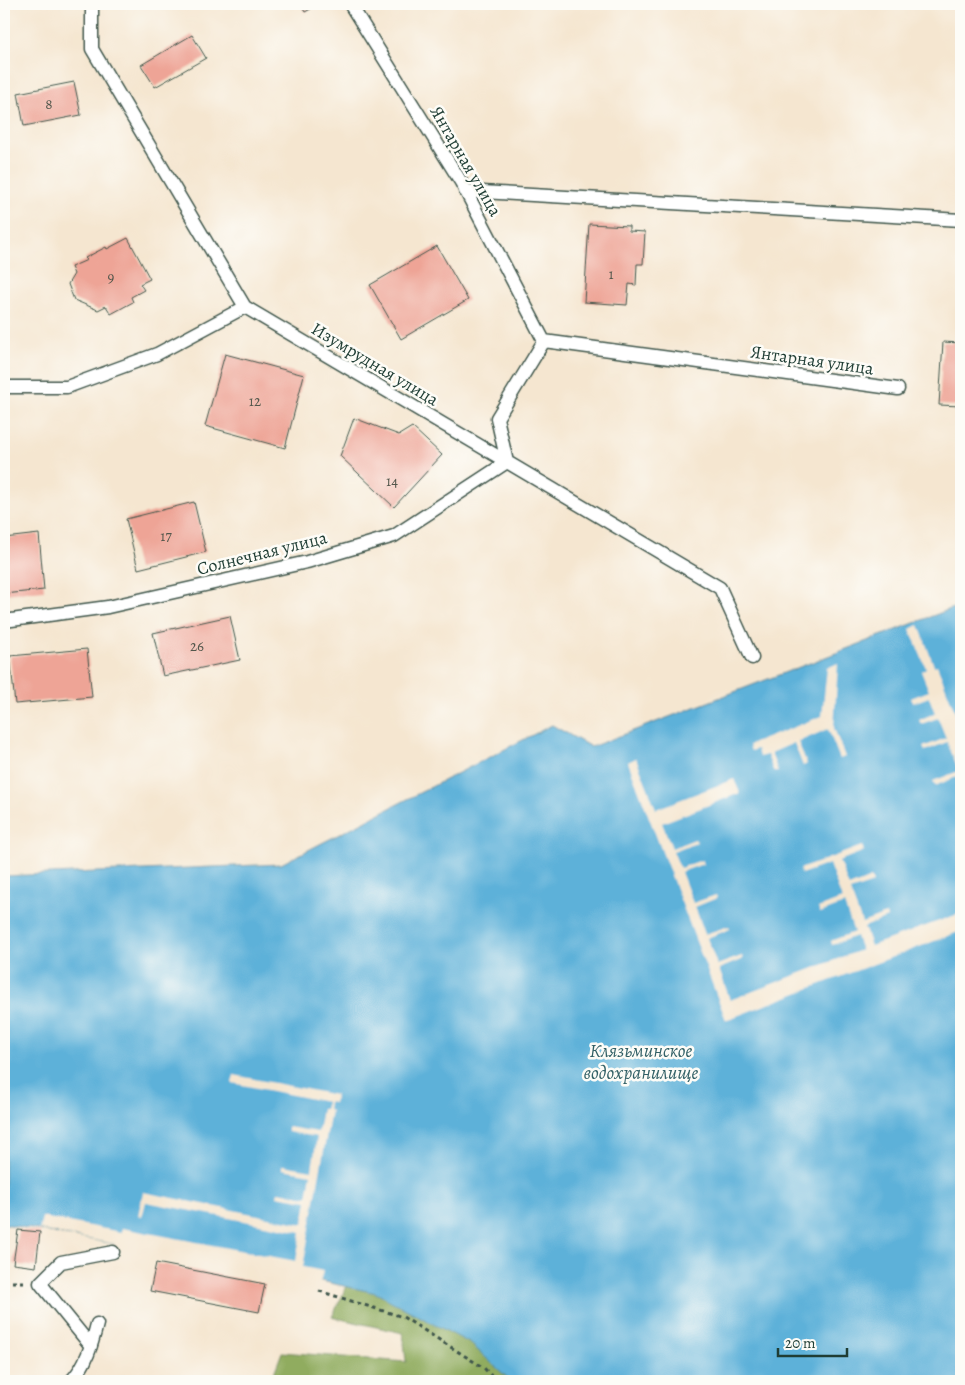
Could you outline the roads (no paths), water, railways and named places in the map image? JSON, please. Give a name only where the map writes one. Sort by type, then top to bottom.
[{"type":"lane","name":"Изумрудная улица","points":[[92,4],[92,49],[245,308],[720,588],[752,658]]},
{"type":"lane","name":"Янтарная улица","points":[[350,4],[465,192],[544,341],[898,389]]},
{"type":"lane","points":[[465,192],[961,220]]},
{"type":"lane","points":[[4,387],[67,387],[157,354],[245,308]]},
{"type":"lane","points":[[507,462],[496,418],[544,341]]},
{"type":"lane","name":"Солнечная улица","points":[[4,621],[108,607],[307,562],[394,536],[507,462]]},
{"type":"lane","points":[[91,1346],[40,1283],[61,1262],[113,1252]]},
{"type":"lane","points":[[71,1381],[78,1374],[91,1346],[97,1324]]},
{"type":"water","name":"Клязьминское водохранилище","points":[[961,605],[961,1381],[511,1381],[471,1344],[376,1293],[321,1281],[4,1224],[4,876],[281,864],[552,725],[591,747]]}]
